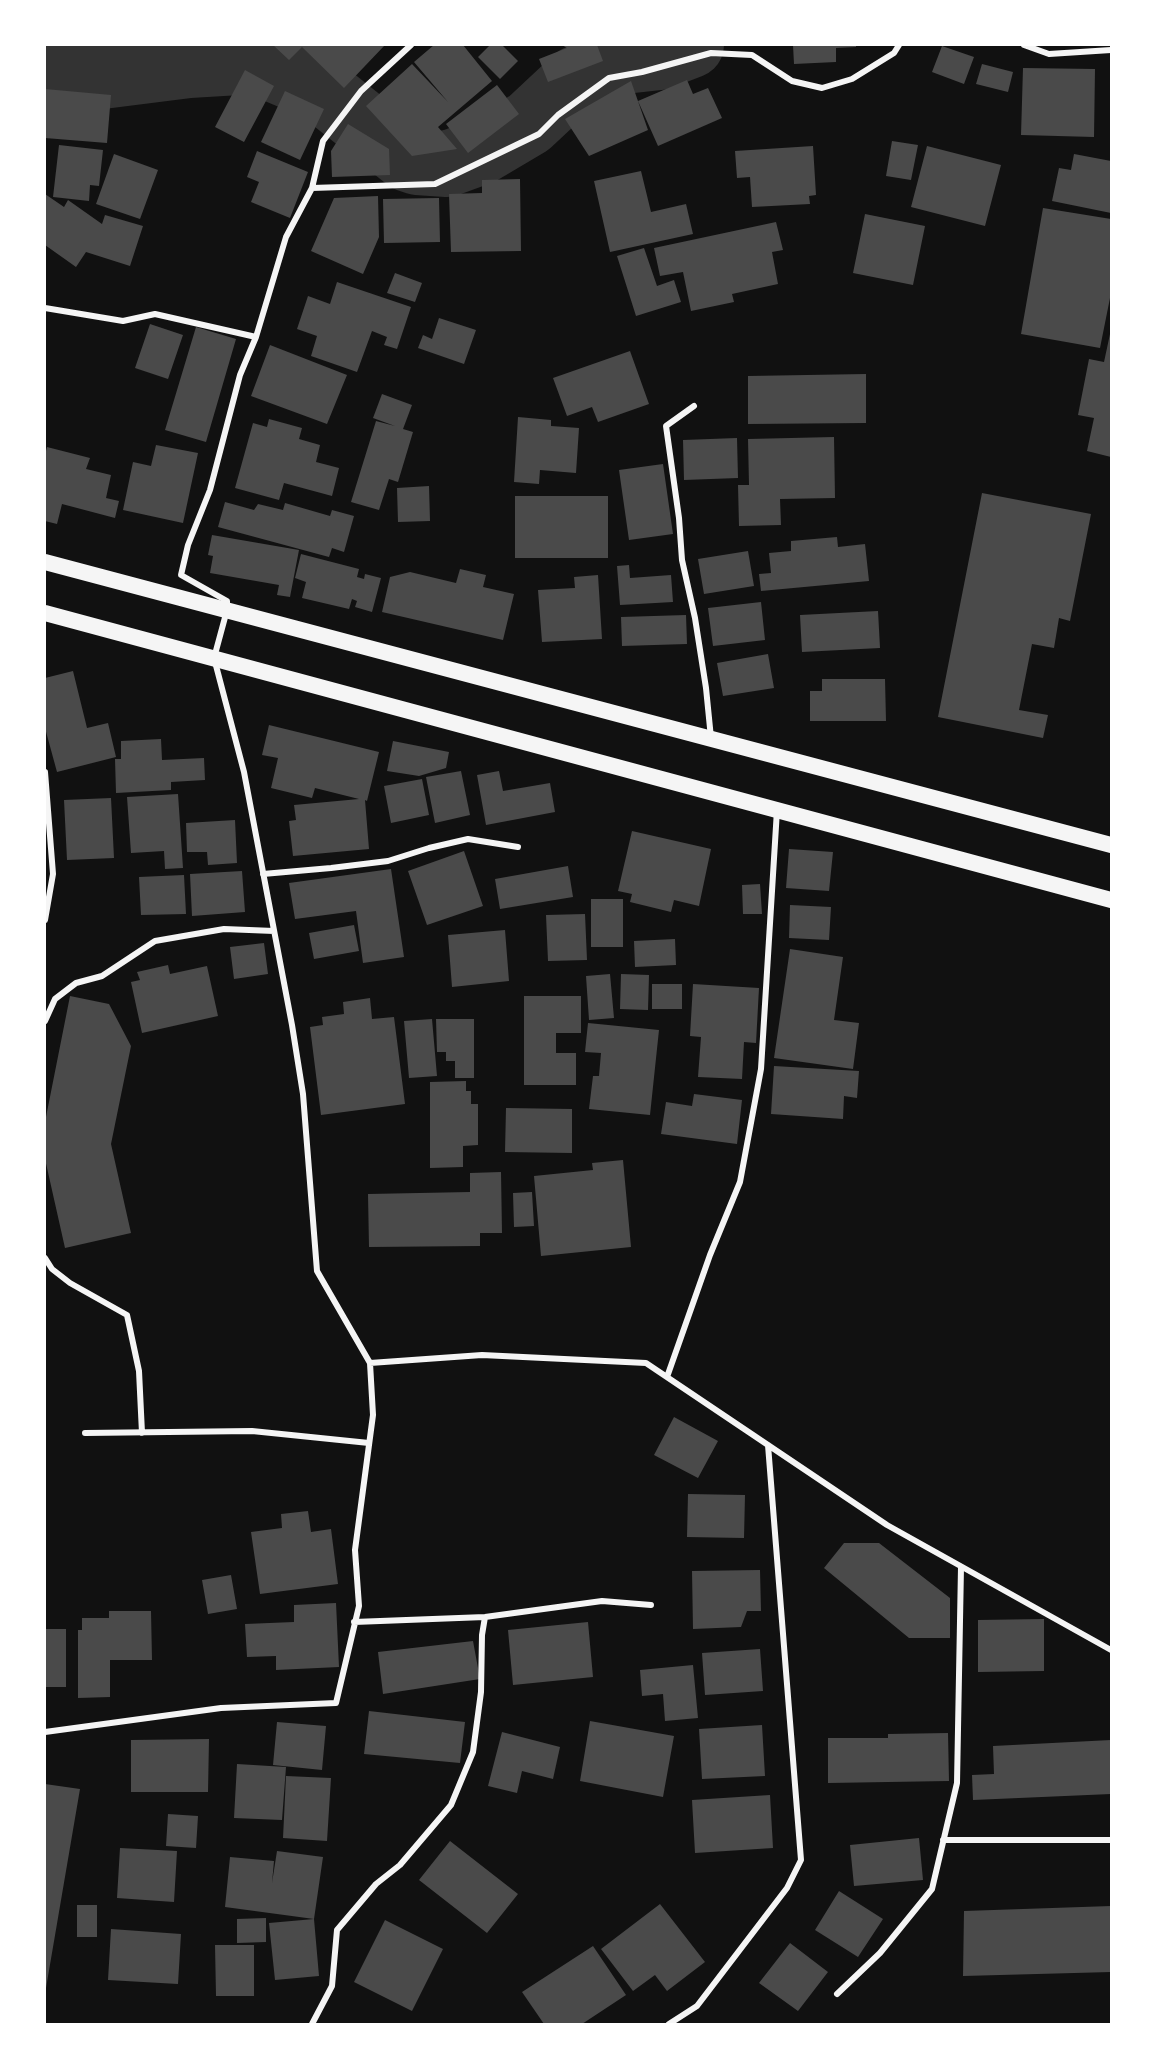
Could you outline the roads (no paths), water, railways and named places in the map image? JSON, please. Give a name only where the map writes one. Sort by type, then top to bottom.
[{"type":"highway","points":[[45,562],[1111,845]]},
{"type":"highway","points":[[45,613],[1111,900]]},
{"type":"street","points":[[45,1732],[221,1708],[336,1703],[358,1606],[355,1550],[374,1415],[370,1363],[317,1271],[303,1094],[244,772],[214,658],[227,610],[227,601],[181,575],[188,545],[210,489],[240,375],[256,337],[286,237],[312,188],[323,141],[361,91],[411,45]]},
{"type":"street","points":[[312,188],[435,184],[539,134],[558,115],[609,78],[642,72],[711,52],[752,55],[792,81],[822,88],[852,79],[894,53],[899,45]]},
{"type":"street","points":[[1024,45],[1049,54],[1111,50]]},
{"type":"street","points":[[45,308],[123,321],[155,314],[256,337]]},
{"type":"street","points":[[694,406],[666,426],[679,518],[682,560],[696,618],[711,739]]},
{"type":"street","points":[[45,772],[53,874],[45,920]]},
{"type":"street","points":[[667,1377],[710,1255],[740,1182],[761,1070],[777,810]]},
{"type":"street","points":[[263,874],[388,861],[468,839],[518,847]]},
{"type":"street","points":[[45,1021],[54,999],[76,983],[102,976],[155,941],[224,929],[274,931]]},
{"type":"street","points":[[45,1258],[52,1269],[70,1283],[127,1315],[139,1371],[142,1433]]},
{"type":"street","points":[[370,1363],[482,1355],[645,1363],[887,1525],[1111,1650]]},
{"type":"street","points":[[85,1433],[252,1431],[369,1443]]},
{"type":"street","points":[[669,2024],[697,2006],[787,1888],[801,1860],[768,1445]]},
{"type":"street","points":[[837,1994],[880,1953],[932,1889],[957,1783],[961,1567]]},
{"type":"street","points":[[354,1622],[485,1617],[602,1601],[651,1605]]},
{"type":"street","points":[[312,2024],[332,1986],[337,1930],[376,1884],[400,1865],[451,1805],[473,1752],[478,1719],[485,1617]]},
{"type":"street","points":[[943,1840],[1111,1840]]},
{"type":"waterway","points":[[45,61],[102,76],[189,65],[255,61],[319,88],[408,159],[417,162],[447,164],[480,152],[529,123],[576,79],[615,62],[660,57],[691,45]]}]
